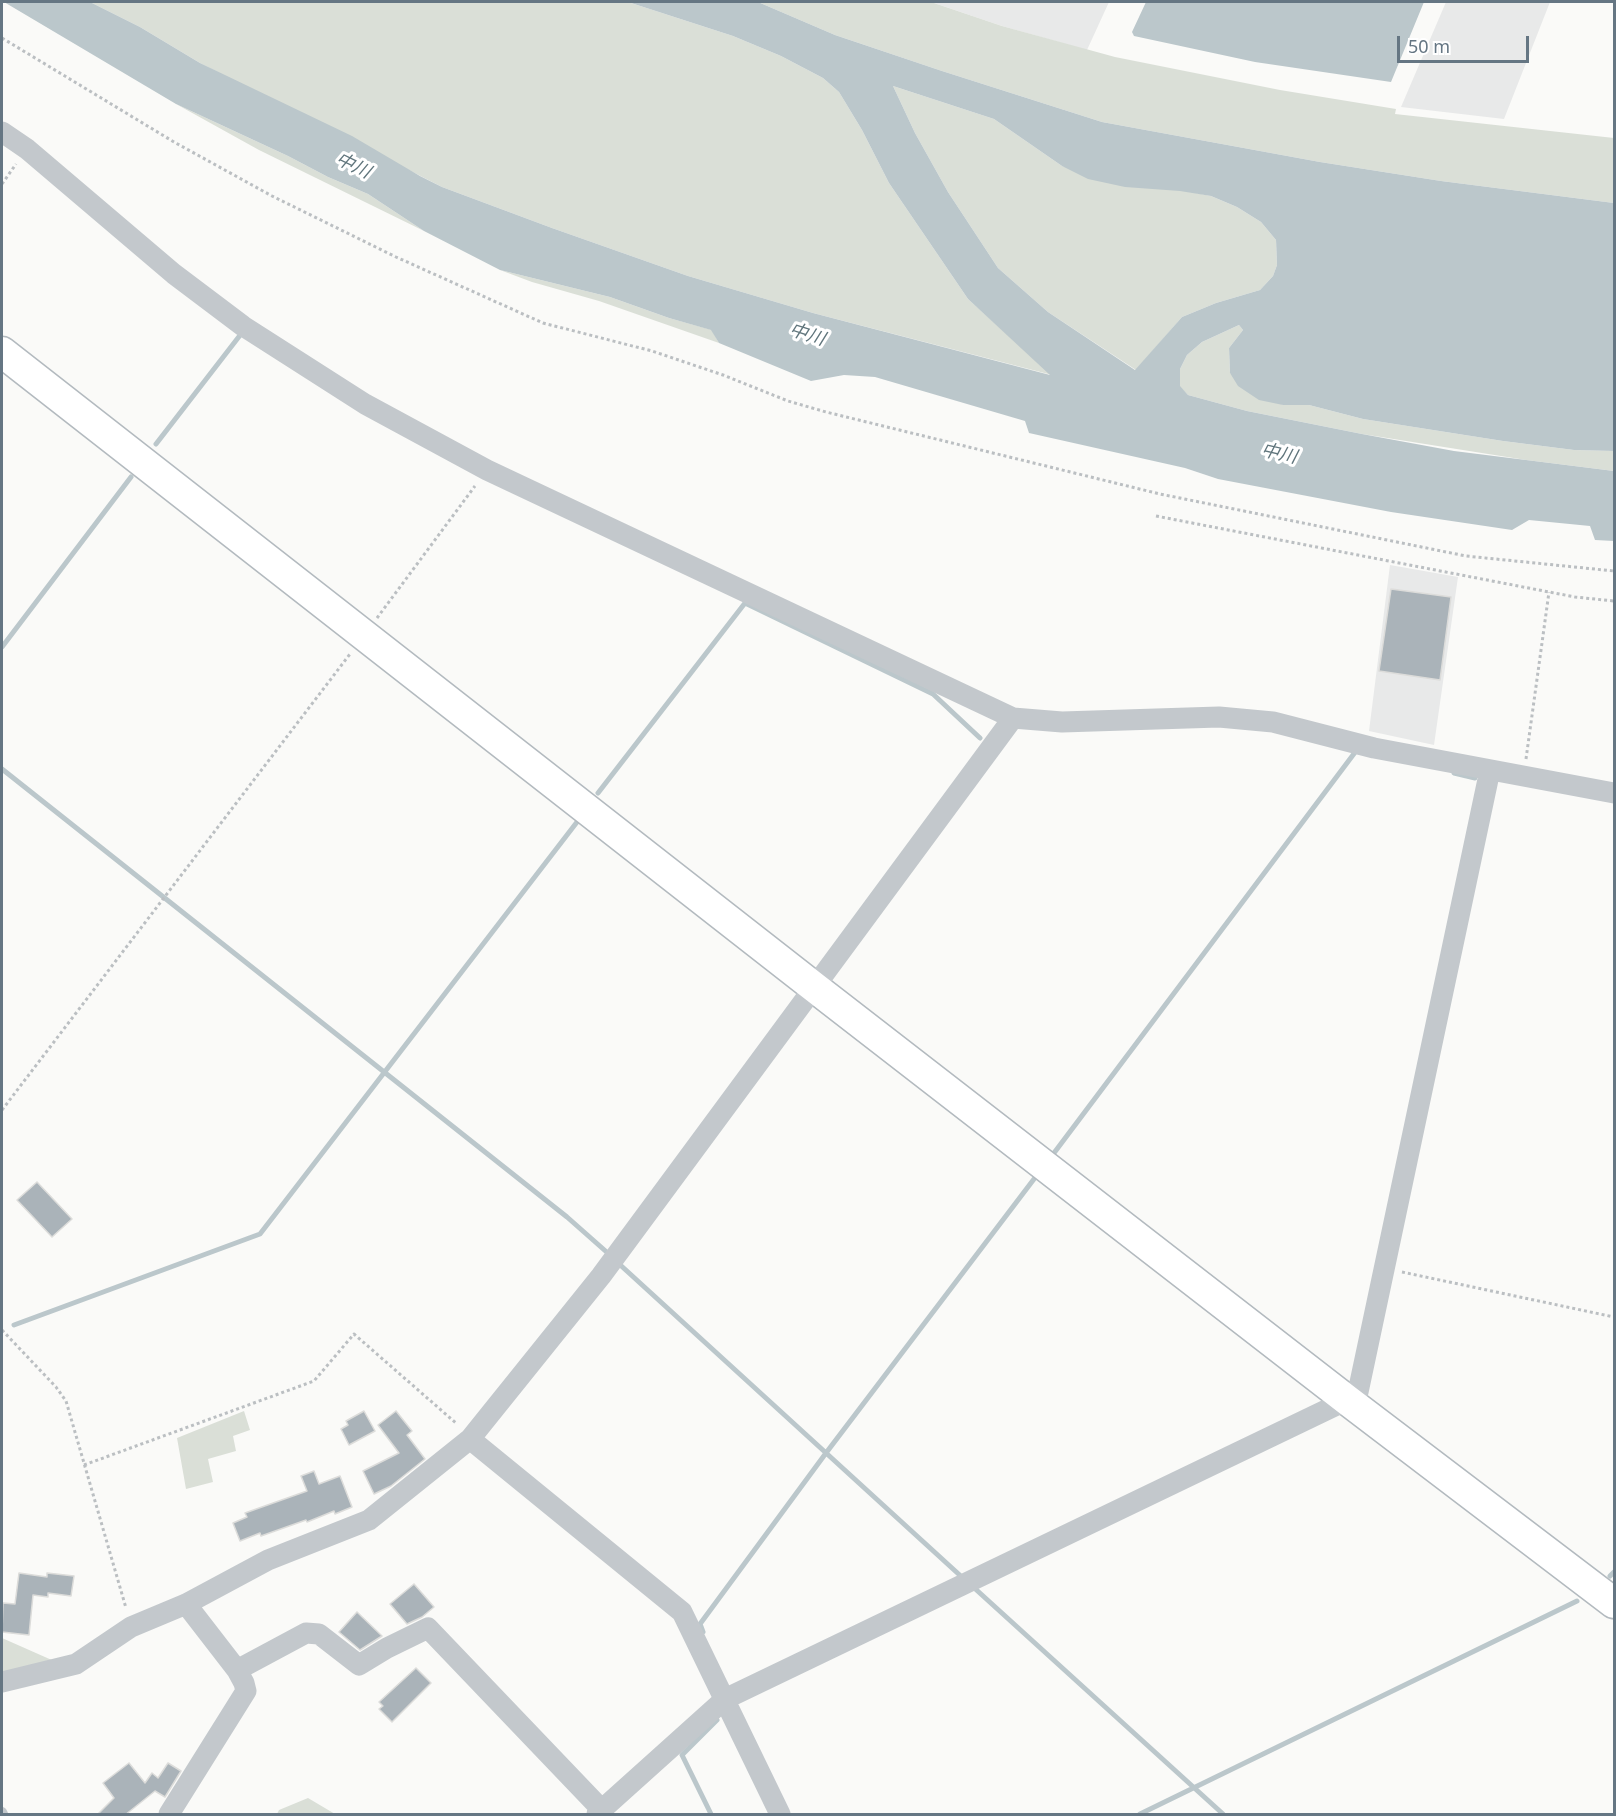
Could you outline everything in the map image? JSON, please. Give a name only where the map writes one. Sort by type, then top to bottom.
[{"type":"street","points":[[2,132],[27,149],[174,274],[243,326],[365,404],[487,470],[1013,718],[1062,722],[1219,717],[1273,722],[1374,748],[1614,793]]},
{"type":"street","points":[[2,352],[814,987],[1347,1400],[1614,1603]]},
{"type":"street","points":[[2,1682],[76,1664],[131,1627],[186,1604],[268,1560],[369,1520],[470,1439],[614,1259],[1013,718]]},
{"type":"street","points":[[237,1670],[306,1633],[319,1634],[359,1665],[428,1628],[599,1812],[725,1699],[1347,1400],[1358,1392],[1386,1269],[1490,770]]},
{"type":"street","points":[[470,1439],[682,1612],[780,1815]]},
{"type":"street","points":[[169,1815],[246,1691],[237,1670],[186,1604]]},
{"type":"path","points":[[2,38],[192,153],[263,192],[396,257],[543,323],[652,351],[723,375],[788,401],[826,412],[1160,494],[1466,556],[1614,571]]},
{"type":"path","points":[[2,184],[27,149]]},
{"type":"path","points":[[2,1110],[364,636],[487,470]]},
{"type":"path","points":[[1156,516],[1575,597],[1614,601]]},
{"type":"path","points":[[1524,776],[1549,592]]},
{"type":"path","points":[[1386,1269],[1614,1317]]},
{"type":"path","points":[[2,1330],[56,1387],[66,1401],[131,1627]]},
{"type":"path","points":[[84,1465],[314,1381],[354,1334],[452,1418],[470,1439]]},
{"type":"shaded area","points":[[90,2],[628,2],[733,36],[781,56],[823,78],[839,92],[862,130],[889,183],[968,299],[1052,375],[813,313],[688,276],[442,187],[200,63],[140,27]]},
{"type":"shaded area","points":[[758,2],[931,2],[1002,26],[1115,57],[1280,90],[1396,109],[1395,114],[1614,138],[1614,203],[1441,181],[1320,162],[1102,122],[835,35]]},
{"type":"shaded area","points":[[931,2],[1109,2],[1087,50],[1002,26]]},
{"type":"shaded area","points":[[1446,2],[1550,2],[1504,119],[1401,107]]},
{"type":"shaded area","points":[[893,86],[994,119],[1062,166],[1211,196],[1237,207],[1261,222],[1276,240],[1277,265],[1273,276],[1260,290],[1216,303],[1182,317],[1136,370],[1048,312],[998,268],[948,192],[915,133]]},
{"type":"shaded area","points":[[176,104],[368,194],[424,231],[259,150]]},
{"type":"shaded area","points":[[500,270],[610,297],[669,318],[712,330],[719,343],[599,301],[532,282]]},
{"type":"shaded area","points":[[1239,325],[1243,330],[1229,348],[1230,373],[1283,405],[1309,405],[1363,419],[1503,441],[1574,450],[1614,451],[1614,471],[1526,460],[1362,434],[1247,411],[1188,395],[1180,387],[1180,369],[1187,355],[1202,342]]},
{"type":"shaded area","points":[[1390,565],[1458,577],[1434,745],[1369,731]]},
{"type":"shaded area","points":[[244,1411],[250,1430],[233,1436],[236,1451],[208,1459],[213,1482],[186,1489],[177,1438]]},
{"type":"shaded area","points":[[2,1638],[54,1661],[2,1675]]},
{"type":"shaded area","points":[[308,1798],[335,1814],[277,1814],[279,1810]]},
{"type":"water","name":"中川","points":[[4,2],[90,2],[140,27],[200,63],[352,136],[442,187],[688,276],[813,313],[1050,375],[968,299],[889,183],[862,130],[839,92],[823,78],[781,56],[733,36],[628,2],[758,2],[835,35],[1102,122],[1320,162],[1441,181],[1614,203],[1614,451],[1574,450],[1503,441],[1363,419],[1309,405],[1283,405],[1259,400],[1238,386],[1230,373],[1229,348],[1243,330],[1239,325],[1202,342],[1187,355],[1180,369],[1180,386],[1188,395],[1247,411],[1362,434],[1454,451],[1614,471],[1614,541],[1595,540],[1590,526],[1529,520],[1512,530],[1391,512],[1218,479],[1185,468],[1029,433],[1025,421],[875,377],[844,375],[811,381],[719,343],[711,330],[610,297],[500,270],[424,231],[368,194],[176,104]],"holes":[[[893,86],[994,119],[1062,166],[1088,179],[1125,187],[1211,196],[1237,207],[1261,222],[1276,240],[1277,265],[1273,276],[1260,290],[1216,303],[1182,317],[1135,370],[1048,312],[998,268],[948,192],[915,133]]]},
{"type":"water","points":[[1146,2],[1424,2],[1391,82],[1255,62],[1134,36],[1132,32]]},
{"type":"building","points":[[1391,589],[1451,597],[1440,680],[1379,671]]},
{"type":"building","points":[[37,1182],[72,1219],[52,1237],[17,1200]]},
{"type":"building","points":[[364,1411],[375,1431],[349,1445],[341,1429],[348,1425],[346,1421]]},
{"type":"building","points":[[396,1411],[412,1431],[407,1435],[425,1459],[391,1486],[374,1494],[363,1471],[399,1453],[378,1425]]},
{"type":"building","points":[[314,1471],[319,1484],[340,1476],[352,1507],[261,1536],[260,1533],[240,1541],[233,1523],[247,1517],[245,1513],[307,1491],[301,1476]]},
{"type":"building","points":[[19,1573],[47,1577],[47,1573],[74,1576],[71,1596],[48,1593],[48,1597],[33,1595],[29,1635],[2,1632],[3,1603],[15,1604]]},
{"type":"building","points":[[414,1584],[434,1607],[422,1617],[407,1624],[390,1604]]},
{"type":"building","points":[[357,1612],[382,1636],[360,1650],[339,1632]]},
{"type":"building","points":[[416,1668],[431,1683],[392,1722],[379,1709],[383,1706],[379,1702]]},
{"type":"building","points":[[129,1763],[145,1783],[152,1773],[158,1778],[168,1763],[181,1771],[165,1797],[155,1791],[125,1815],[97,1815],[114,1798],[103,1783]]},
{"type":"waterway","points":[[156,444],[241,334]]},
{"type":"waterway","points":[[2,647],[131,477]]},
{"type":"waterway","points":[[598,793],[745,603],[933,694],[980,738]]},
{"type":"waterway","points":[[1054,1153],[1356,751],[1360,752]]},
{"type":"waterway","points":[[2,769],[567,1217],[610,1255]]},
{"type":"waterway","points":[[1454,773],[1475,778]]},
{"type":"waterway","points":[[14,1325],[260,1234],[577,822]]},
{"type":"waterway","points":[[703,1632],[700,1624],[826,1453],[1034,1179]]},
{"type":"waterway","points":[[617,1262],[964,1579]]},
{"type":"waterway","points":[[1610,1576],[1614,1572]]},
{"type":"waterway","points":[[971,1585],[1223,1814]]},
{"type":"waterway","points":[[1140,1814],[1577,1601]]},
{"type":"waterway","points":[[711,1814],[682,1755],[717,1720]]}]
